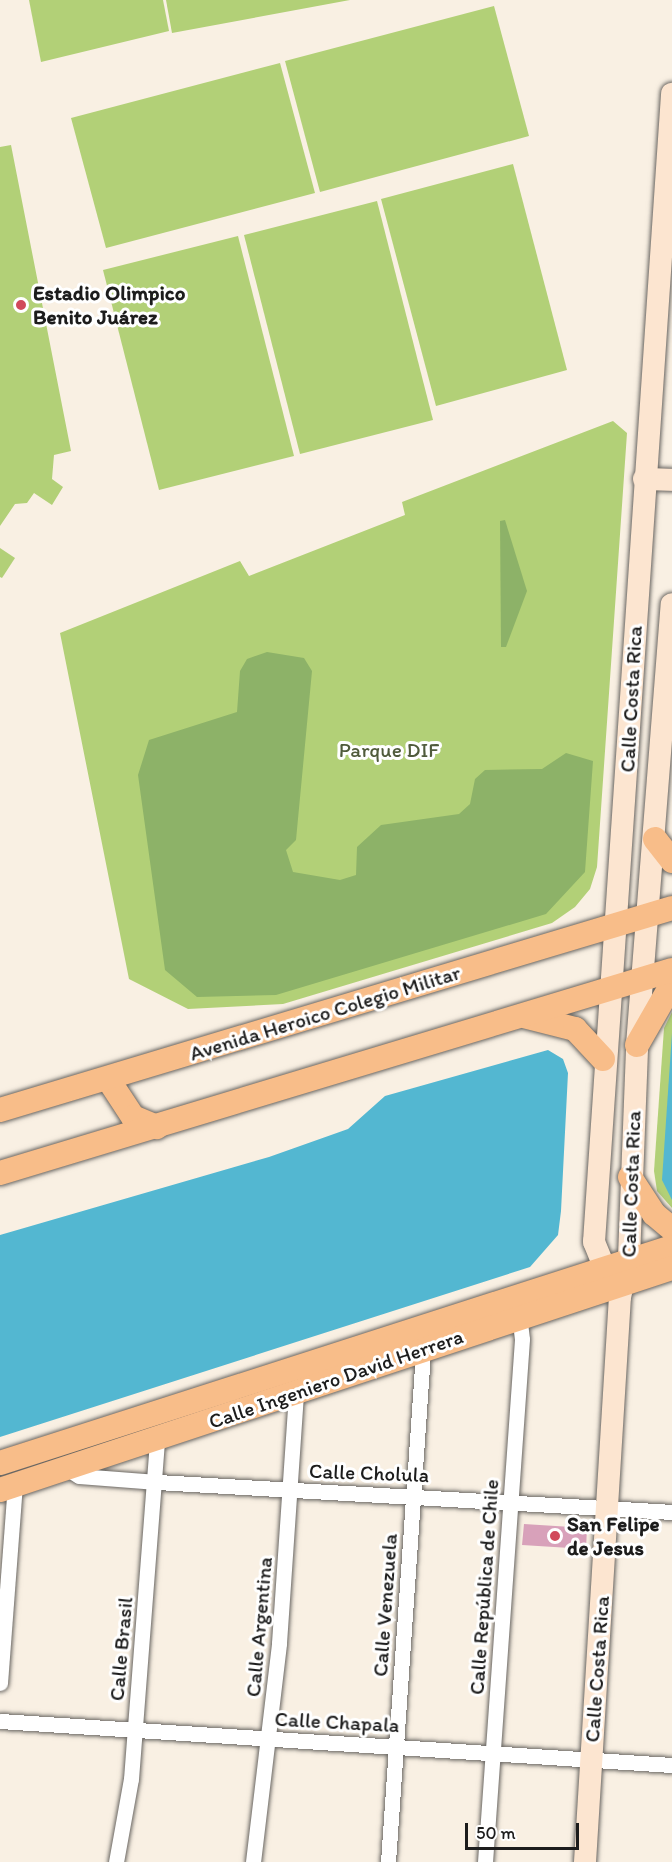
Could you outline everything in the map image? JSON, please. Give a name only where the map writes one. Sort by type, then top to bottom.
[{"type":"main road","name":"Calle Costa Rica","points":[[617,1277],[594,1242],[603,1059],[616,925],[644,479],[672,94]]},
{"type":"main road","points":[[644,479],[672,480]]},
{"type":"main road","name":"Calle Costa Rica","points":[[585,1862],[608,1507],[617,1277],[630,1177],[636,1045],[644,978],[661,912],[655,839],[672,604]]},
{"type":"main road","points":[[655,839],[672,861]]},
{"type":"main road","name":"Avenida Heroico Colegio Militar","points":[[0,1110],[661,912]]},
{"type":"main road","points":[[0,1173],[157,1128],[519,1015],[672,970]]},
{"type":"main road","points":[[636,1045],[672,984]]},
{"type":"main road","points":[[519,1015],[564,1023],[586,1037],[603,1059]]},
{"type":"main road","points":[[108,1079],[133,1117],[157,1128]]},
{"type":"main road","points":[[630,1177],[654,1214],[672,1229]]},
{"type":"main road","name":"Calle Ingeniero David Herrera","points":[[7,1487],[423,1352],[617,1277],[672,1247]]},
{"type":"main road","name":"Calle Ingeniero David Herrera","points":[[0,1463],[617,1277],[672,1268]]},
{"type":"street","name":"Calle República de Chile","points":[[485,1862],[512,1500],[522,1339],[519,1316]]},
{"type":"street","name":"Calle Venezuela","points":[[388,1862],[423,1352]]},
{"type":"street","name":"Calle Argentina","points":[[253,1862],[292,1491],[296,1394]]},
{"type":"street","name":"Calle Brasil","points":[[116,1862],[135,1732],[157,1482],[157,1439]]},
{"type":"street","name":"Calle Cholula","points":[[66,1468],[79,1476],[157,1482],[292,1491],[512,1500],[672,1512]]},
{"type":"street","points":[[0,1683],[7,1487]]},
{"type":"street","name":"Calle Chapala","points":[[0,1721],[135,1732],[591,1757],[672,1765]]},
{"type":"green space","points":[[29,0],[163,0],[169,31],[41,62]]},
{"type":"green space","points":[[166,0],[350,0],[172,33]]},
{"type":"green space","points":[[494,6],[529,136],[320,192],[285,61]]},
{"type":"green space","points":[[280,63],[315,193],[106,248],[71,118]]},
{"type":"green space","name":"Estadio Olimpico Benito Juárez","points":[[11,145],[71,451],[54,455],[52,479],[63,487],[52,505],[34,493],[27,503],[15,504],[0,526],[0,147]]},
{"type":"green space","points":[[513,164],[567,370],[436,406],[381,199]]},
{"type":"green space","points":[[377,201],[433,420],[300,454],[244,235]]},
{"type":"green space","points":[[238,236],[294,456],[159,490],[103,270]]},
{"type":"green space","name":"Parque DIF","points":[[613,421],[627,433],[597,867],[590,889],[575,907],[552,923],[283,1004],[188,1009],[129,979],[60,633],[240,561],[249,576],[405,515],[402,502]]},
{"type":"green space","points":[[505,520],[527,591],[506,647],[501,647],[500,521]]},
{"type":"green space","points":[[0,548],[15,558],[2,578],[0,577]]},
{"type":"green space","points":[[267,652],[304,658],[312,671],[296,840],[286,850],[293,872],[340,880],[356,875],[357,847],[381,825],[459,814],[470,804],[475,779],[485,770],[542,769],[566,753],[593,761],[585,872],[546,914],[276,995],[197,997],[165,970],[138,775],[149,740],[237,712],[240,671],[247,659]]},
{"type":"green space","points":[[672,1012],[672,1208],[657,1191],[654,1171],[664,1028]]},
{"type":"water","points":[[672,1033],[672,1200],[662,1180]]},
{"type":"water","points":[[548,1050],[563,1059],[568,1073],[561,1211],[558,1235],[530,1267],[0,1437],[0,1235],[269,1157],[348,1129],[385,1096]]},
{"type":"building","name":"San Felipe de Jesus","points":[[524,1524],[587,1528],[586,1549],[522,1545]]},
{"type":"place","name":"Estadio Olimpico Benito Juárez","points":[[21,305]]},
{"type":"place","name":"San Felipe de Jesus","points":[[555,1536]]}]
